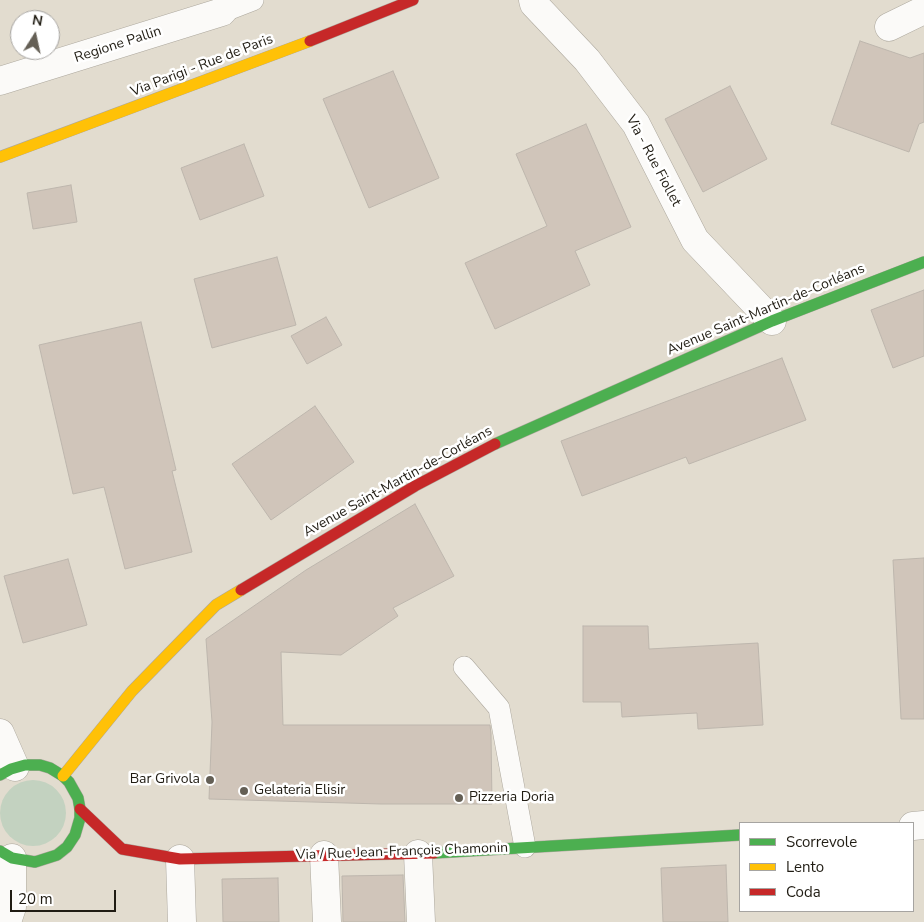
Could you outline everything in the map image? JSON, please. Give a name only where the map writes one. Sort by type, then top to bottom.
[{"type":"street","name":"Via Parigi - Rue de Paris","points":[[0,157],[284,51],[413,0]]},
{"type":"street","name":"Via - Rue Fiollet","points":[[532,0],[587,60],[636,124],[695,240],[772,321]]},
{"type":"street","name":"Regione Pallin","points":[[0,81],[226,6]]},
{"type":"street","points":[[890,27],[924,10]]},
{"type":"street","name":"Avenue Saint-Martin-de-Corléans","points":[[63,776],[132,691],[216,604],[415,486],[488,447],[772,321],[924,262]]},
{"type":"street","points":[[0,733],[8,771],[25,764],[50,768],[69,782],[78,798],[80,809],[80,818],[75,835],[57,855],[35,862],[6,855],[12,907],[7,922]]},
{"type":"street","name":"Via / Rue Jean-François Chamonin","points":[[80,809],[122,848],[180,859],[418,854],[739,836]]},
{"type":"street","points":[[418,854],[421,922]]},
{"type":"street","points":[[324,856],[327,922]]},
{"type":"street","points":[[180,859],[182,922]]},
{"type":"lane","points":[[226,6],[253,0]]},
{"type":"lane","points":[[464,667],[499,708],[525,847]]},
{"type":"green space","points":[[33,780],[46,783],[56,790],[63,800],[66,813],[63,826],[56,836],[46,843],[33,846],[20,843],[10,836],[3,826],[0,813],[3,800],[10,790],[20,783]]},
{"type":"building","points":[[860,41],[910,58],[924,53],[924,122],[919,124],[909,152],[831,124]]},
{"type":"building","points":[[393,71],[439,178],[369,208],[323,99]]},
{"type":"building","points":[[730,86],[767,159],[703,192],[665,119]]},
{"type":"building","points":[[586,124],[631,227],[575,251],[590,285],[495,329],[465,263],[547,226],[516,154]]},
{"type":"building","points":[[244,144],[264,196],[200,220],[181,168]]},
{"type":"building","points":[[71,185],[77,222],[33,229],[27,193]]},
{"type":"building","points":[[277,257],[296,325],[212,348],[194,279]]},
{"type":"building","points":[[924,290],[924,356],[893,368],[871,310]]},
{"type":"building","points":[[326,317],[342,345],[307,364],[291,336]]},
{"type":"building","points":[[141,322],[176,470],[172,471],[192,552],[125,569],[104,487],[73,494],[39,345]]},
{"type":"building","points":[[782,358],[806,420],[689,464],[686,457],[582,496],[561,441]]},
{"type":"building","points":[[315,406],[354,462],[271,520],[232,464]]},
{"type":"building","points":[[415,504],[454,576],[393,608],[398,616],[341,655],[281,652],[283,725],[490,725],[492,804],[381,804],[209,799],[212,722],[206,639],[306,570]]},
{"type":"building","points":[[924,558],[924,719],[901,719],[893,560]]},
{"type":"building","points":[[68,559],[87,625],[23,643],[4,576]]},
{"type":"building","points":[[583,626],[648,626],[649,649],[758,643],[763,725],[698,729],[697,713],[622,717],[621,702],[583,702]]},
{"type":"building","points":[[726,865],[728,922],[663,922],[661,868]]},
{"type":"building","points":[[403,875],[405,922],[343,922],[342,876]]},
{"type":"building","points":[[278,878],[279,922],[223,922],[222,879]]},
{"type":"traffic: fast","points":[[495,444],[772,321],[924,262]]},
{"type":"traffic: fast","points":[[0,775],[25,765],[40,765],[50,768],[69,782],[78,798],[80,809],[80,818],[75,835],[67,847],[57,855],[35,862],[12,858],[0,851]]},
{"type":"traffic: fast","points":[[434,853],[739,835]]},
{"type":"traffic: slow","points":[[0,157],[310,41]]},
{"type":"traffic: slow","points":[[63,776],[132,691],[216,605],[241,590]]},
{"type":"traffic: jam","points":[[310,41],[413,0]]},
{"type":"traffic: jam","points":[[241,590],[415,486],[495,444]]},
{"type":"traffic: jam","points":[[80,809],[122,849],[180,859],[434,853]]},
{"type":"place","name":"Bar Grivola","points":[[210,780]]},
{"type":"place","name":"Gelateria Elisir","points":[[244,791]]},
{"type":"place","name":"Pizzeria Doria","points":[[459,798]]}]
